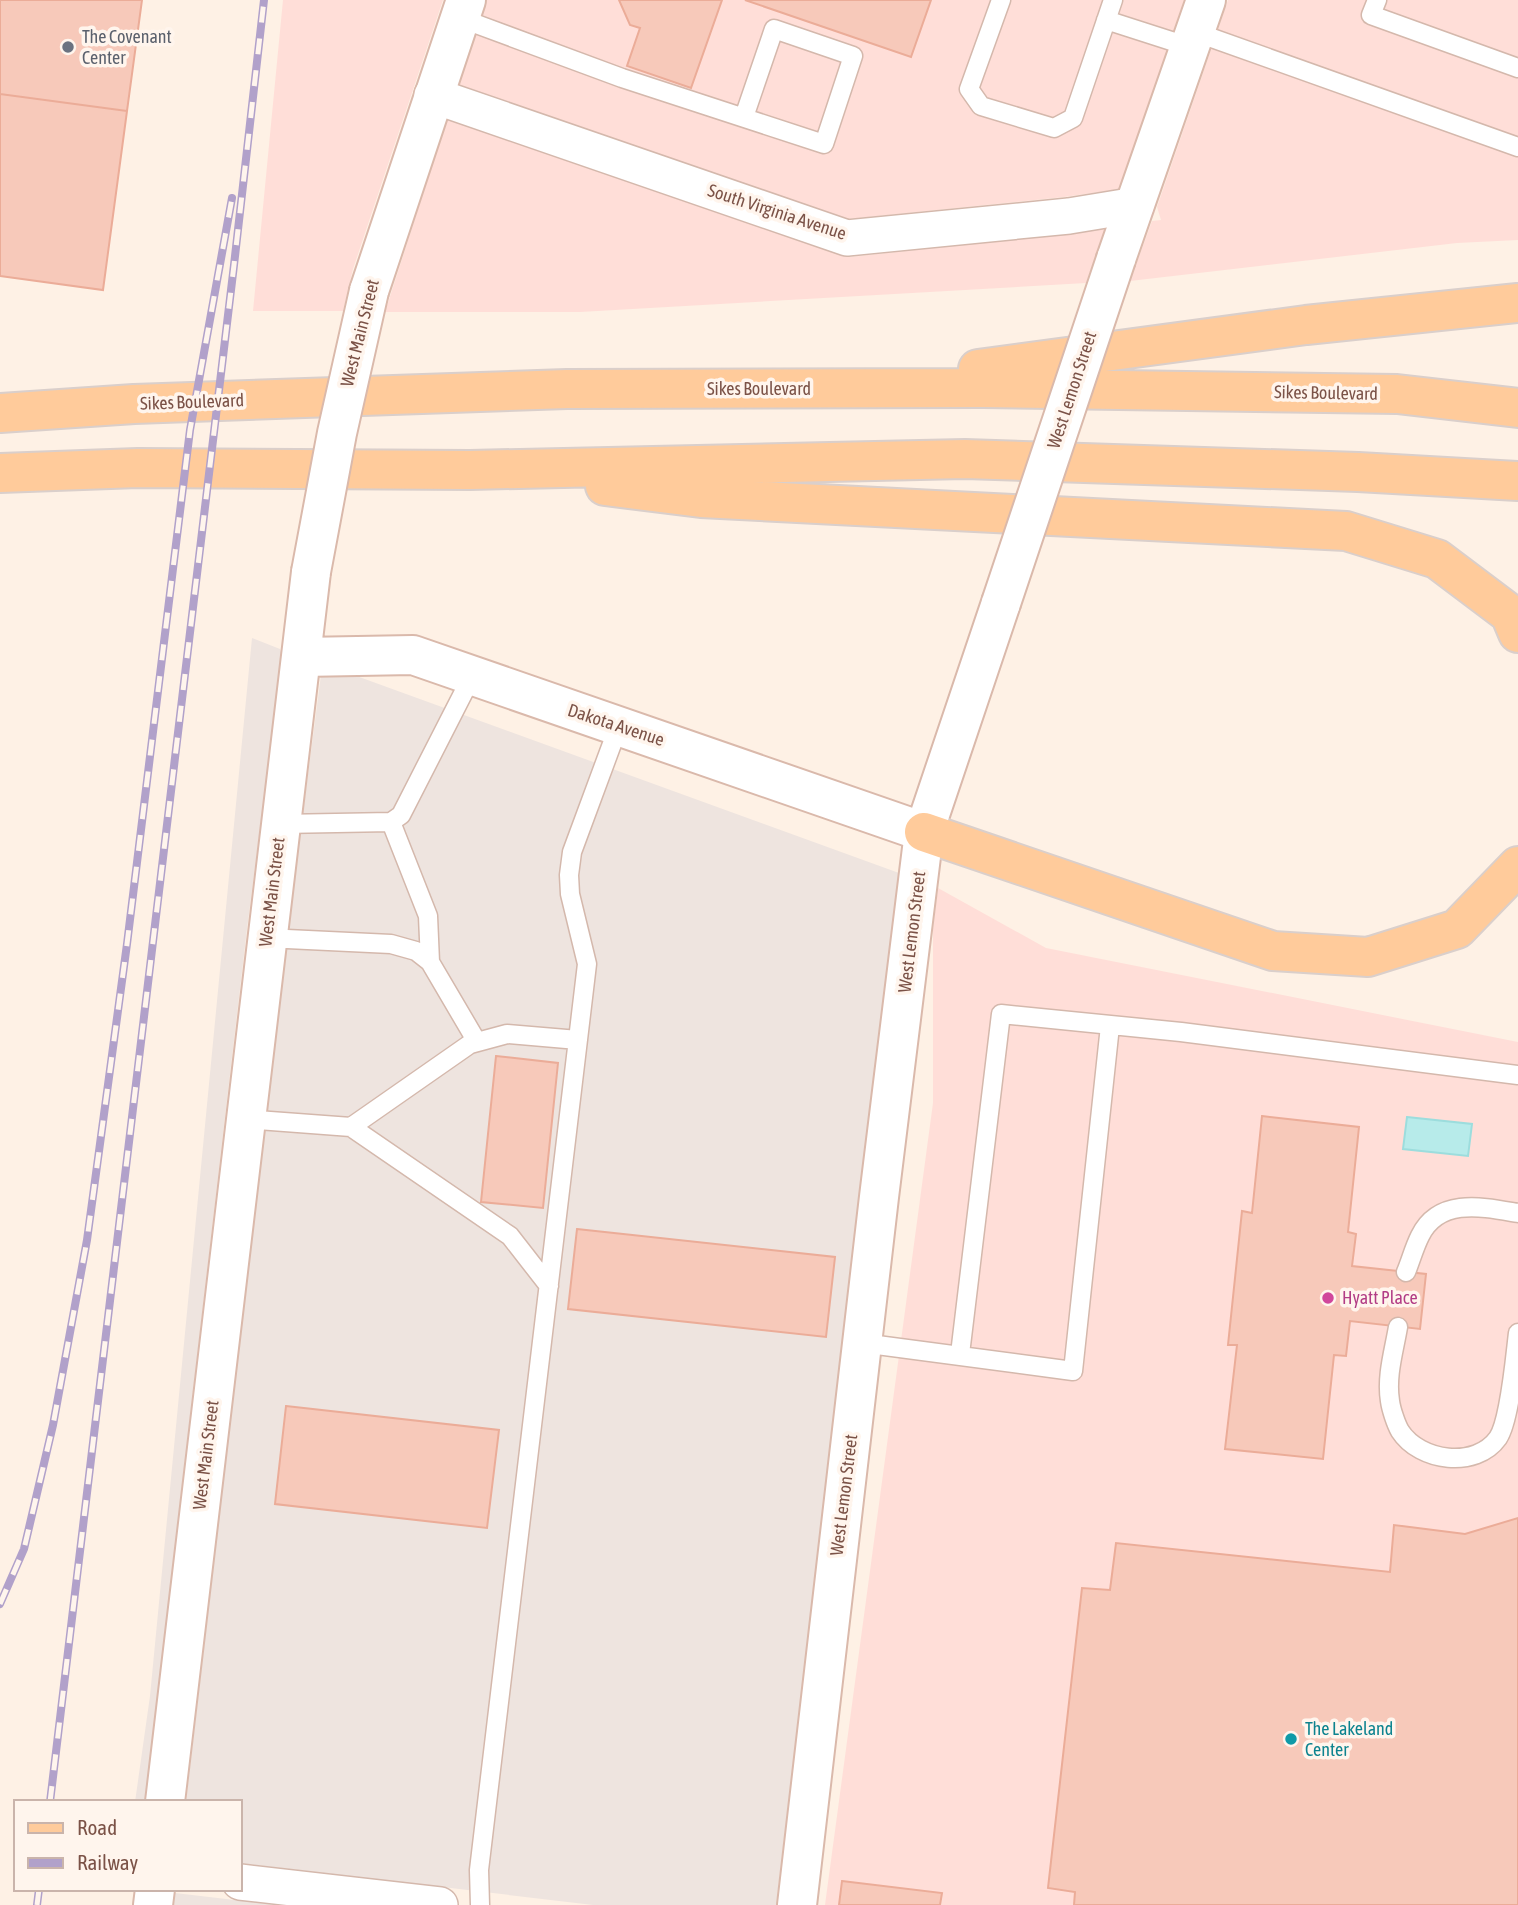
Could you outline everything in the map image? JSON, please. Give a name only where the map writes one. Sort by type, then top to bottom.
[{"type":"main road","name":"West Main Street","points":[[165,1800],[311,572],[337,433],[369,291],[432,95],[463,9]]},
{"type":"main road","name":"West Lemon Street","points":[[797,1905],[924,832],[1116,259],[1197,27]]},
{"type":"main road","points":[[829,388],[1306,325],[1518,303]]},
{"type":"main road","name":"Sikes Boulevard","points":[[9,410],[554,389],[829,388],[1397,394],[1518,408]]},
{"type":"main road","points":[[0,473],[138,468],[470,470],[965,459],[1358,472],[1518,481]]},
{"type":"main road","points":[[470,470],[701,498],[1346,531],[1437,559],[1510,614],[1518,633]]},
{"type":"main road","name":"Dakota Avenue","points":[[302,657],[413,655],[924,832]]},
{"type":"main road","points":[[924,832],[1273,951],[1368,957],[1457,929],[1518,866]]},
{"type":"street","name":"South Virginia Avenue","points":[[432,95],[847,238],[1069,216],[1136,205]]},
{"type":"street","points":[[242,1882],[440,1905]]},
{"type":"lane","points":[[1001,0],[969,89],[981,106],[1054,128],[1073,118],[1113,0]]},
{"type":"lane","points":[[1377,0],[1371,15],[1518,68]]},
{"type":"lane","points":[[463,9],[622,78],[824,144],[853,56],[774,29],[744,117]]},
{"type":"lane","points":[[1106,20],[1197,27],[1518,147]]},
{"type":"lane","points":[[281,824],[391,822],[401,816],[472,676]]},
{"type":"lane","points":[[480,1905],[479,1870],[587,964],[570,894],[569,875],[572,852],[619,725]]},
{"type":"lane","points":[[391,822],[428,916],[430,962]]},
{"type":"lane","points":[[266,938],[391,944],[416,951],[430,962],[477,1042]]},
{"type":"lane","points":[[960,1354],[1001,1014],[1181,1032],[1518,1075]]},
{"type":"lane","points":[[862,1342],[1073,1371],[1111,1026]]},
{"type":"lane","points":[[351,1127],[470,1044],[507,1034],[578,1040]]},
{"type":"lane","points":[[245,1119],[351,1127],[510,1236],[549,1286]]},
{"type":"lane","points":[[1406,1272],[1421,1234],[1433,1219],[1450,1208],[1476,1206],[1518,1213]]},
{"type":"lane","points":[[1398,1326],[1389,1376],[1390,1403],[1401,1432],[1420,1449],[1445,1458],[1466,1458],[1487,1451],[1500,1436],[1510,1398],[1518,1333]]},
{"type":"shaded area","points":[[283,0],[443,0],[353,269],[343,311],[253,311]]},
{"type":"shaded area","points":[[487,0],[1184,0],[1120,189],[848,219],[458,85]]},
{"type":"shaded area","points":[[1228,0],[1518,0],[1518,240],[1457,243],[1130,281],[1152,221],[1161,220],[1157,207]]},
{"type":"shaded area","points":[[447,119],[850,257],[1105,229],[1086,283],[580,312],[385,312]]},
{"type":"shaded area","points":[[252,638],[280,649],[282,656],[247,929],[145,1800],[135,1800],[150,1696]]},
{"type":"shaded area","points":[[351,674],[899,873],[776,1905],[593,1905],[242,1863],[242,1800],[186,1800],[287,935],[321,675]]},
{"type":"shaded area","points":[[938,888],[1046,948],[1518,1042],[1518,1905],[825,1905],[933,1103],[933,929]]},
{"type":"shaded area","points":[[175,1893],[277,1905],[174,1905]]},
{"type":"water","points":[[1407,1117],[1472,1124],[1468,1156],[1403,1149]]},
{"type":"building","name":"The Covenant Center","points":[[0,0],[142,0],[127,111],[0,94]]},
{"type":"building","points":[[619,0],[722,0],[691,88],[627,66],[640,28],[630,25]]},
{"type":"building","points":[[745,0],[931,0],[911,57]]},
{"type":"building","points":[[0,94],[127,111],[103,290],[0,276]]},
{"type":"building","points":[[496,1056],[558,1063],[543,1208],[481,1202]]},
{"type":"building","name":"Hyatt Place","points":[[1262,1116],[1359,1127],[1348,1232],[1356,1234],[1352,1266],[1426,1274],[1420,1329],[1350,1321],[1346,1356],[1334,1355],[1323,1459],[1225,1449],[1237,1345],[1228,1345],[1242,1211],[1252,1213]]},
{"type":"building","points":[[577,1229],[835,1257],[826,1337],[568,1309]]},
{"type":"building","points":[[286,1406],[499,1430],[487,1528],[275,1504]]},
{"type":"building","name":"The Lakeland Center","points":[[1518,1518],[1518,1905],[1074,1905],[1075,1892],[1048,1888],[1082,1588],[1110,1590],[1116,1543],[1390,1572],[1394,1525],[1465,1534]]},
{"type":"building","points":[[842,1881],[942,1893],[940,1905],[839,1905]]},
{"type":"railway","points":[[50,1800],[264,0]]},
{"type":"railway","points":[[0,1604],[24,1549],[53,1425],[87,1240],[127,944],[190,430],[232,198]]},
{"type":"railway","points":[[37,1905],[39,1891]]},
{"type":"place","name":"The Covenant Center","points":[[68,47]]},
{"type":"place","name":"Hyatt Place","points":[[1328,1298]]},
{"type":"place","name":"The Lakeland Center","points":[[1291,1739]]}]
